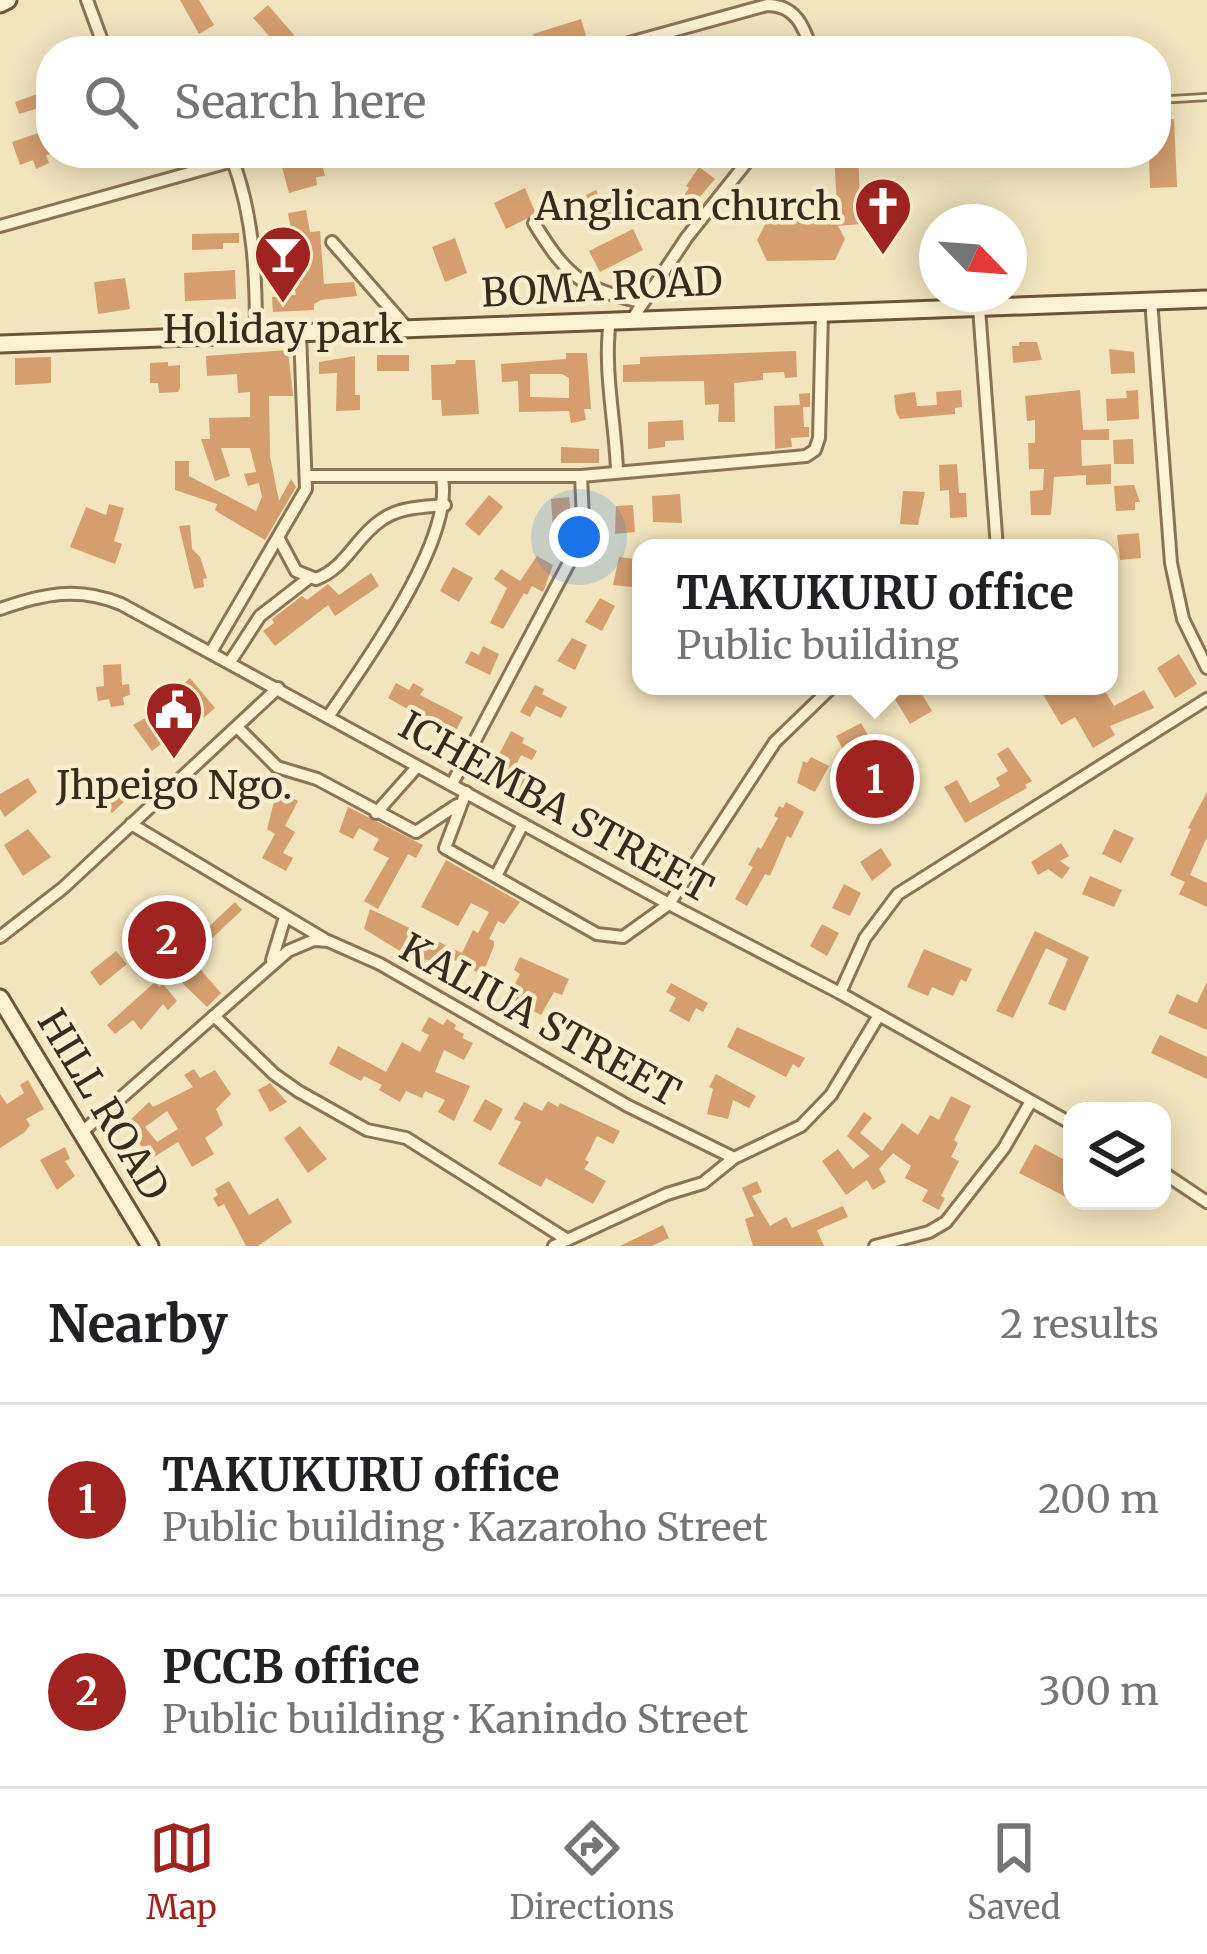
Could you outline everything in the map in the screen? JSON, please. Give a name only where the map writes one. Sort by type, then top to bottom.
[{"type":"main road","name":"BOMA ROAD","points":[[1027,306],[1207,298]]},
{"type":"main road","name":"BOMA ROAD","points":[[0,344],[919,310]]},
{"type":"main road","name":"HILL ROAD","points":[[0,998],[143,1244]]},
{"type":"street","points":[[87,0],[100,36]]},
{"type":"street","points":[[654,36],[767,5],[788,8],[805,36]]},
{"type":"street","points":[[0,226],[205,168]]},
{"type":"street","points":[[236,168],[253,240],[256,336]]},
{"type":"street","points":[[633,318],[696,225],[742,168]]},
{"type":"street","points":[[534,223],[577,280],[609,295],[642,302]]},
{"type":"street","points":[[332,242],[408,329]]},
{"type":"street","points":[[1151,300],[1171,563],[1183,619],[1207,668]]},
{"type":"street","points":[[308,476],[581,476],[806,456],[819,438],[821,312]]},
{"type":"street","points":[[979,312],[996,539]]},
{"type":"street","points":[[610,319],[606,363],[616,422],[617,470]]},
{"type":"street","points":[[211,652],[301,503],[308,476],[300,334]]},
{"type":"street","points":[[452,784],[572,556],[583,519],[581,476]]},
{"type":"street","points":[[328,717],[392,619],[445,505],[442,478]]},
{"type":"street","points":[[230,662],[254,623],[309,578],[337,568],[369,530],[393,513],[445,505]]},
{"type":"street","points":[[279,539],[291,564],[309,578]]},
{"type":"street","points":[[284,597],[291,564]]},
{"type":"street","name":"ICHEMBA STREET","points":[[0,609],[58,592],[102,596],[452,784],[464,797],[840,993],[1063,1120]]},
{"type":"street","points":[[0,938],[63,888],[278,688]]},
{"type":"street","points":[[464,797],[444,846],[608,938],[622,937],[669,904],[775,742],[824,695]]},
{"type":"street","points":[[840,993],[865,938],[898,894],[1207,699]]},
{"type":"street","points":[[238,727],[277,767],[317,779],[421,832],[464,797]]},
{"type":"street","points":[[376,813],[417,766]]},
{"type":"street","points":[[131,824],[328,941]]},
{"type":"street","points":[[496,876],[523,824]]},
{"type":"street","points":[[81,1133],[270,963],[285,917]]},
{"type":"street","name":"KALIUA STREET","points":[[270,963],[314,940],[328,941],[380,964],[628,1106],[734,1158]]},
{"type":"street","points":[[214,1016],[274,1074],[312,1100],[367,1130],[406,1138],[566,1239]]},
{"type":"street","points":[[554,1246],[667,1194],[703,1183],[734,1158],[789,1133],[817,1112],[878,1017]]},
{"type":"street","points":[[874,1246],[929,1232],[946,1222],[1004,1148],[1030,1103]]},
{"type":"street","points":[[1171,1178],[1207,1202]]},
{"type":"lane","points":[[1171,99],[1207,98]]},
{"type":"building","points":[[180,0],[199,0],[214,25],[199,34]]},
{"type":"building","points":[[268,5],[294,35],[269,36],[253,18]]},
{"type":"building","points":[[581,19],[586,36],[534,36]]},
{"type":"building","points":[[36,94],[36,109],[19,114],[15,102]]},
{"type":"building","points":[[1171,119],[1177,187],[1150,188],[1149,168],[1171,168]]},
{"type":"building","points":[[36,134],[38,168],[36,169],[33,160],[20,165],[12,142]]},
{"type":"building","points":[[282,168],[323,168],[325,176],[316,177],[317,185],[289,193]]},
{"type":"building","points":[[698,168],[715,179],[693,205],[682,198]]},
{"type":"building","points":[[835,168],[859,168],[861,224],[838,226]]},
{"type":"building","points":[[525,188],[536,214],[506,229],[494,203]]},
{"type":"building","points":[[596,190],[601,202],[626,192],[631,204],[597,220],[586,195]]},
{"type":"building","points":[[306,210],[310,232],[320,231],[324,284],[354,282],[357,296],[321,300],[314,310],[273,312],[272,297],[296,295],[280,238],[292,236],[288,213]]},
{"type":"building","points":[[835,220],[845,239],[835,260],[767,261],[757,240],[767,221]]},
{"type":"building","points":[[633,229],[643,250],[600,272],[589,251]]},
{"type":"building","points":[[239,233],[239,243],[223,243],[223,249],[192,250],[192,234]]},
{"type":"building","points":[[455,238],[467,273],[445,282],[432,247]]},
{"type":"building","points":[[235,270],[236,299],[185,301],[184,273]]},
{"type":"building","points":[[125,278],[130,309],[98,314],[94,282]]},
{"type":"building","points":[[1037,342],[1042,360],[1013,363],[1012,346]]},
{"type":"building","points":[[1109,349],[1134,352],[1135,373],[1111,374]]},
{"type":"building","points":[[288,350],[293,396],[269,396],[270,456],[279,501],[291,479],[296,487],[265,540],[215,510],[217,504],[175,490],[175,461],[189,461],[189,476],[256,511],[262,497],[259,483],[248,486],[244,474],[256,472],[250,448],[221,448],[230,476],[215,481],[201,439],[210,439],[209,418],[250,417],[250,392],[238,393],[237,374],[207,376],[206,356]]},
{"type":"building","points":[[796,351],[797,377],[763,373],[763,380],[734,383],[735,422],[718,422],[719,404],[705,405],[704,381],[623,382],[623,365],[640,364],[640,357]]},
{"type":"building","points":[[566,353],[587,353],[591,409],[584,409],[586,420],[571,423],[569,411],[519,412],[518,381],[502,382],[501,364],[566,359]],"holes":[[[530,374],[569,378],[569,398],[530,397]]]},
{"type":"building","points":[[377,355],[409,355],[409,371],[377,371]]},
{"type":"building","points":[[355,356],[360,410],[336,411],[337,373],[319,374],[319,362]]},
{"type":"building","points":[[51,357],[51,383],[15,385],[15,358]]},
{"type":"building","points":[[456,360],[475,360],[479,414],[442,416],[441,400],[432,400],[431,365],[455,364]]},
{"type":"building","points":[[168,362],[168,366],[180,365],[180,388],[159,393],[158,383],[150,383],[150,363]]},
{"type":"building","points":[[961,390],[962,407],[955,408],[955,414],[900,419],[896,412],[894,395],[915,392],[917,406],[937,405],[936,392]]},
{"type":"building","points":[[1080,390],[1083,430],[1109,429],[1109,440],[1081,440],[1082,466],[1111,464],[1111,484],[1086,485],[1086,475],[1054,477],[1051,515],[1031,515],[1030,491],[1043,490],[1044,469],[1029,469],[1028,443],[1035,443],[1035,420],[1027,421],[1025,396]]},
{"type":"building","points":[[1138,390],[1139,419],[1107,421],[1106,399],[1127,398],[1126,391]]},
{"type":"building","points":[[810,393],[810,407],[803,407],[809,437],[791,438],[792,447],[775,449],[774,406],[800,405],[799,394]]},
{"type":"building","points":[[683,420],[684,440],[665,441],[665,447],[648,449],[648,422]]},
{"type":"building","points":[[1133,439],[1134,464],[1114,464],[1113,440]]},
{"type":"building","points":[[561,447],[599,449],[599,463],[561,463]]},
{"type":"building","points":[[957,464],[967,517],[950,518],[949,490],[940,491],[939,465]]},
{"type":"building","points":[[1134,485],[1140,502],[1135,502],[1135,510],[1116,511],[1114,486]]},
{"type":"building","points":[[903,491],[925,492],[918,525],[900,524]]},
{"type":"building","points":[[680,494],[682,523],[653,522],[652,496]]},
{"type":"building","points":[[489,495],[503,507],[479,536],[465,524]]},
{"type":"building","points":[[569,497],[572,523],[566,541],[554,542],[551,499]]},
{"type":"building","points":[[109,504],[124,508],[114,541],[122,544],[115,564],[70,547],[86,507],[106,515]]},
{"type":"building","points":[[633,505],[635,532],[615,534],[616,506]]},
{"type":"building","points":[[190,525],[192,549],[207,578],[204,587],[194,589],[179,526]]},
{"type":"building","points":[[1139,533],[1141,558],[1120,560],[1117,535]]},
{"type":"building","points":[[537,556],[553,565],[543,592],[532,586],[524,593],[503,629],[490,623],[507,588],[494,579],[501,569],[520,581]]},
{"type":"building","points":[[619,557],[632,559],[632,587],[613,585]]},
{"type":"building","points":[[453,567],[473,578],[459,602],[440,591]]},
{"type":"building","points":[[371,573],[379,586],[335,616],[328,605],[275,646],[263,631],[302,596],[307,600],[328,584],[339,595]]},
{"type":"building","points":[[600,598],[615,606],[602,631],[585,622]]},
{"type":"building","points":[[572,638],[587,645],[575,670],[557,661]]},
{"type":"building","points":[[483,646],[499,654],[490,675],[465,663],[471,651],[479,655]]},
{"type":"building","points":[[1179,654],[1197,684],[1175,698],[1157,668]]},
{"type":"building","points":[[121,664],[122,685],[129,684],[130,695],[123,697],[124,705],[111,707],[109,699],[98,701],[96,687],[104,686],[103,665]]},
{"type":"building","points":[[190,678],[215,708],[202,719],[177,690]]},
{"type":"building","points":[[396,683],[409,690],[413,683],[424,689],[420,695],[463,717],[454,735],[388,698]]},
{"type":"building","points":[[535,685],[567,707],[561,718],[536,706],[530,717],[520,712]]},
{"type":"building","points":[[1144,690],[1154,708],[1110,726],[1115,735],[1093,748],[1075,717],[1061,725],[1043,695],[1107,695],[1114,706]]},
{"type":"building","points":[[922,695],[932,711],[910,724],[895,699]]},
{"type":"building","points":[[166,706],[182,728],[152,751],[133,725]]},
{"type":"building","points":[[861,723],[869,737],[843,750],[836,736]]},
{"type":"building","points":[[511,731],[537,751],[532,760],[521,755],[513,772],[532,782],[526,794],[488,776]]},
{"type":"building","points":[[1008,747],[1032,781],[965,823],[944,787],[957,780],[970,803],[1000,786],[996,778],[1008,771],[997,754]]},
{"type":"building","points":[[811,757],[829,766],[815,792],[797,783],[803,761]]},
{"type":"building","points":[[28,778],[37,792],[5,817],[0,794]]},
{"type":"building","points":[[88,783],[107,794],[119,784],[130,796],[112,813]]},
{"type":"building","points":[[277,790],[298,801],[285,826],[295,832],[283,853],[293,858],[286,871],[262,858],[275,834],[267,829]]},
{"type":"building","points":[[1207,792],[1207,837],[1190,875],[1207,883],[1207,907],[1179,894],[1185,882],[1170,875]]},
{"type":"building","points":[[786,802],[804,812],[791,838],[787,836],[770,876],[765,874],[747,906],[735,899],[753,867],[748,865],[778,818],[774,816],[779,806],[783,808]]},
{"type":"building","points":[[348,807],[423,845],[416,858],[408,854],[378,909],[364,901],[389,858],[373,850],[379,839],[359,828],[353,839],[339,832]]},
{"type":"building","points":[[28,829],[51,857],[23,876],[4,845]]},
{"type":"building","points":[[1114,829],[1134,838],[1121,863],[1102,854]]},
{"type":"building","points":[[1061,843],[1069,856],[1060,861],[1070,868],[1062,879],[1048,869],[1038,875],[1031,862]]},
{"type":"building","points":[[881,848],[892,865],[872,881],[860,862]]},
{"type":"building","points":[[446,860],[520,902],[504,924],[498,921],[482,975],[445,955],[439,967],[426,959],[423,965],[364,929],[370,909],[462,953],[489,912],[471,903],[458,926],[421,907]]},
{"type":"building","points":[[1090,876],[1122,890],[1114,907],[1082,894]]},
{"type":"building","points":[[844,884],[861,893],[850,916],[832,908]]},
{"type":"building","points":[[235,902],[242,910],[210,940],[203,932]]},
{"type":"building","points":[[177,918],[190,933],[180,941],[185,952],[221,993],[207,1007],[174,975],[179,971],[165,954],[158,961],[145,946]]},
{"type":"building","points":[[822,924],[839,933],[827,956],[810,946]]},
{"type":"building","points":[[1035,931],[1089,957],[1065,1011],[1048,1004],[1068,959],[1046,948],[1013,1018],[996,1011]]},
{"type":"building","points":[[924,949],[972,969],[953,996],[932,987],[928,996],[907,987]]},
{"type":"building","points":[[116,951],[127,964],[100,986],[90,972]]},
{"type":"building","points":[[520,957],[569,979],[562,995],[554,992],[541,1015],[508,998],[520,974],[514,970]]},
{"type":"building","points":[[155,982],[159,987],[163,984],[177,1001],[168,1010],[163,1004],[141,1030],[133,1020],[115,1034],[107,1025]]},
{"type":"building","points":[[1207,982],[1207,1030],[1168,1013],[1177,994],[1197,1003]]},
{"type":"building","points":[[671,983],[708,1003],[703,1012],[696,1008],[689,1022],[669,1011],[676,998],[666,992]]},
{"type":"building","points":[[429,1017],[443,1025],[447,1019],[464,1034],[462,1038],[473,1043],[464,1060],[444,1050],[435,1072],[470,1086],[454,1121],[438,1112],[445,1100],[425,1091],[422,1098],[406,1091],[400,1102],[379,1090],[382,1085],[364,1076],[361,1081],[329,1064],[338,1046],[386,1072],[402,1042],[420,1052],[429,1035],[421,1031]]},
{"type":"building","points":[[737,1027],[805,1058],[799,1068],[793,1064],[786,1077],[727,1047]]},
{"type":"building","points":[[1160,1035],[1207,1057],[1207,1079],[1151,1053]]},
{"type":"building","points":[[194,1069],[200,1078],[215,1070],[231,1094],[216,1109],[223,1125],[205,1138],[214,1154],[192,1167],[178,1142],[146,1162],[140,1152],[144,1150],[125,1125],[149,1102],[153,1107],[193,1087],[184,1075]],"holes":[[[167,1111],[178,1129],[157,1142],[145,1127]]]},
{"type":"building","points":[[716,1074],[756,1096],[749,1108],[733,1100],[728,1119],[707,1114],[713,1089],[709,1087]]},
{"type":"building","points":[[28,1080],[44,1109],[26,1119],[30,1125],[25,1132],[0,1148],[0,1094],[7,1104],[24,1093],[20,1085]]},
{"type":"building","points":[[270,1083],[287,1102],[270,1112],[258,1090]]},
{"type":"building","points":[[951,1096],[971,1106],[954,1140],[958,1143],[951,1157],[959,1161],[939,1210],[922,1201],[928,1190],[905,1178],[911,1166],[893,1153],[879,1169],[886,1182],[873,1190],[867,1180],[846,1195],[822,1161],[838,1149],[853,1169],[870,1156],[847,1136],[864,1112],[872,1118],[860,1133],[882,1151],[902,1123],[918,1135],[930,1115],[939,1120]]},
{"type":"building","points":[[485,1099],[503,1109],[491,1131],[473,1121]]},
{"type":"building","points":[[548,1101],[620,1131],[613,1144],[597,1136],[585,1160],[589,1162],[584,1169],[606,1181],[593,1204],[546,1178],[541,1187],[498,1164],[521,1122],[514,1119],[524,1102],[542,1111]]},
{"type":"building","points":[[300,1126],[327,1159],[308,1173],[284,1138]]},
{"type":"building","points":[[1035,1144],[1063,1159],[1063,1195],[1019,1173]]},
{"type":"building","points":[[65,1147],[70,1159],[65,1161],[75,1176],[57,1190],[40,1160]]},
{"type":"building","points":[[229,1181],[249,1215],[278,1198],[292,1222],[258,1246],[246,1246],[224,1204],[218,1207],[213,1198],[218,1195],[215,1189]]},
{"type":"building","points":[[757,1181],[762,1192],[752,1196],[770,1226],[786,1217],[792,1228],[843,1206],[848,1217],[817,1230],[824,1246],[753,1246],[745,1219],[754,1216],[742,1188]]},
{"type":"building","points":[[663,1225],[669,1238],[652,1246],[620,1246]]},
{"type":"place","name":"Anglican church","points":[[883,257]]},
{"type":"place","name":"Holiday park","points":[[283,305]]},
{"type":"place","name":"Jhpeigo Ngo.","points":[[174,761]]},
{"type":"place","name":"TAKUKURU office","points":[[875,779]]},
{"type":"place","name":"PCCB office","points":[[167,940]]}]
